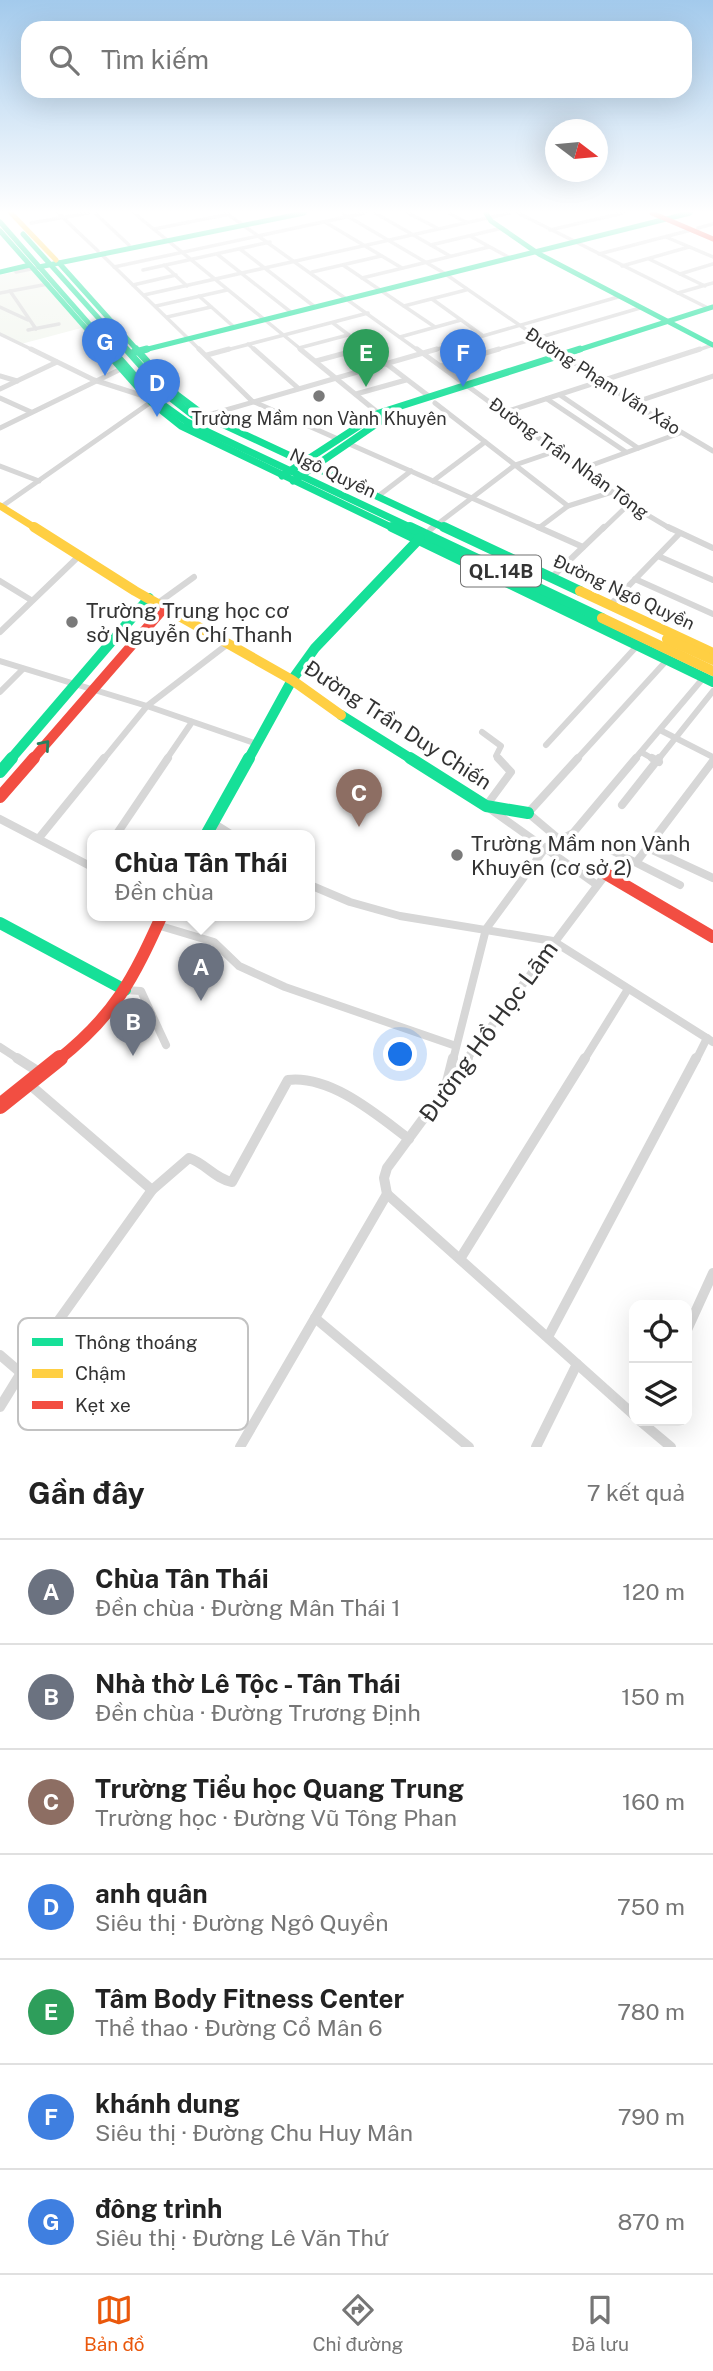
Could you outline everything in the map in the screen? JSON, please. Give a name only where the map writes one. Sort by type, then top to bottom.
[{"type":"main road","points":[[47,281],[121,369],[151,400]]},
{"type":"main road","name":"Ngô Quyền","points":[[57,281],[151,400],[187,422],[298,471]]},
{"type":"main road","name":"Ngô Quyền","points":[[61,281],[133,353],[167,395],[196,419],[710,672]]},
{"type":"main road","points":[[133,353],[421,281]]},
{"type":"main road","points":[[589,281],[713,345]]},
{"type":"main road","points":[[298,471],[382,416],[711,309]]},
{"type":"main road","name":"Đường Ngô Quyền","points":[[133,353],[177,395],[205,416],[298,471],[427,533],[637,646],[667,660],[710,672]]},
{"type":"main road","name":"Đường Ngô Quyền","points":[[298,471],[377,497],[427,533],[551,578],[713,653]]},
{"type":"main road","name":"Đường Trần Duy Chiến","points":[[0,506],[157,603],[292,680],[343,717],[486,806],[528,813]]},
{"type":"main road","points":[[209,830],[292,680],[315,648],[427,533]]},
{"type":"main road","points":[[0,772],[76,685],[157,603]]},
{"type":"main road","points":[[0,797],[94,689],[157,603]]},
{"type":"main road","points":[[606,874],[711,935]]},
{"type":"main road","points":[[0,1106],[26,1081],[101,1022],[125,990],[160,921]]},
{"type":"main road","points":[[0,923],[125,990]]},
{"type":"street","points":[[128,281],[252,401],[583,547]]},
{"type":"street","points":[[133,285],[152,281]]},
{"type":"street","points":[[182,281],[187,286]]},
{"type":"street","points":[[145,295],[209,281]]},
{"type":"street","points":[[217,281],[382,416]]},
{"type":"street","points":[[251,281],[292,313]]},
{"type":"street","points":[[281,281],[315,307]]},
{"type":"street","name":"Đường Trần Nhân Tông","points":[[323,281],[629,504],[679,534],[713,548]]},
{"type":"street","points":[[366,281],[435,327]]},
{"type":"street","name":"Đường Phạm Văn Xảo","points":[[454,281],[563,356],[680,433],[713,451]]},
{"type":"street","points":[[652,281],[711,309]]},
{"type":"street","points":[[694,281],[705,286]]},
{"type":"street","points":[[678,293],[713,283]]},
{"type":"street","points":[[0,293],[48,284]]},
{"type":"street","points":[[156,306],[227,290]]},
{"type":"street","points":[[404,306],[467,290]]},
{"type":"street","points":[[10,292],[36,329]]},
{"type":"street","points":[[199,296],[234,327]]},
{"type":"street","points":[[205,416],[618,297]]},
{"type":"street","points":[[432,299],[482,335]]},
{"type":"street","points":[[0,307],[30,320]]},
{"type":"street","points":[[167,317],[211,307]]},
{"type":"street","points":[[441,366],[640,308]]},
{"type":"street","points":[[207,355],[368,313]]},
{"type":"street","points":[[400,337],[461,320]]},
{"type":"street","points":[[333,323],[568,506]]},
{"type":"street","points":[[28,330],[59,324]]},
{"type":"street","points":[[0,334],[94,380],[151,400]]},
{"type":"street","points":[[299,348],[348,335]]},
{"type":"street","points":[[248,344],[298,388]]},
{"type":"street","points":[[505,412],[713,345]]},
{"type":"street","points":[[316,362],[365,348]]},
{"type":"street","points":[[0,389],[57,362]]},
{"type":"street","points":[[0,428],[121,369]]},
{"type":"street","points":[[0,376],[18,381]]},
{"type":"street","points":[[636,402],[713,376]]},
{"type":"street","points":[[356,394],[406,380]]},
{"type":"street","points":[[560,395],[638,448]]},
{"type":"street","points":[[0,398],[31,412]]},
{"type":"street","points":[[547,399],[626,452]]},
{"type":"street","points":[[0,506],[151,400]]},
{"type":"street","points":[[581,469],[680,433]]},
{"type":"street","points":[[433,481],[485,442]]},
{"type":"street","points":[[427,533],[515,465],[556,451]]},
{"type":"street","points":[[0,466],[38,481]]},
{"type":"street","points":[[377,497],[411,471]]},
{"type":"street","points":[[540,527],[568,506],[612,492]]},
{"type":"street","points":[[551,578],[629,504]]},
{"type":"street","points":[[610,605],[679,534]]},
{"type":"street","points":[[0,632],[79,555]]},
{"type":"street","points":[[658,556],[713,580]]},
{"type":"street","points":[[157,603],[194,577]]},
{"type":"street","points":[[635,579],[713,614]]},
{"type":"street","points":[[0,581],[32,600]]},
{"type":"street","points":[[39,838],[146,706],[229,643]]},
{"type":"street","points":[[546,745],[637,646]]},
{"type":"street","points":[[560,839],[528,813],[667,660]]},
{"type":"street","points":[[0,661],[94,689],[257,744]]},
{"type":"street","points":[[0,692],[23,669]]},
{"type":"street","points":[[444,1090],[486,929],[546,847],[573,833],[710,672]]},
{"type":"street","points":[[622,805],[713,691]]},
{"type":"street","points":[[682,703],[698,712]]},
{"type":"street","points":[[119,830],[192,722]]},
{"type":"street","points":[[638,860],[713,759],[660,730]]},
{"type":"street","points":[[482,732],[501,746],[496,756],[511,772],[486,806],[597,885]]},
{"type":"street","points":[[641,752],[659,762]]},
{"type":"street","points":[[0,819],[87,864]]},
{"type":"street","points":[[213,823],[224,830]]},
{"type":"street","points":[[646,847],[713,877]]},
{"type":"street","points":[[607,848],[638,860],[680,885]]},
{"type":"street","name":"Đường Hồ Học Lãm","points":[[387,1194],[384,1178],[387,1168],[553,941],[606,874]]},
{"type":"street","points":[[315,887],[350,902],[400,916],[553,941],[710,1040],[548,1337]]},
{"type":"street","points":[[162,921],[214,942],[239,966],[285,987],[456,1046]]},
{"type":"street","points":[[460,1259],[628,989]]},
{"type":"street","points":[[125,990],[141,991],[166,1045]]},
{"type":"street","points":[[0,1046],[39,1072]]},
{"type":"street","points":[[61,1318],[152,1190],[189,1158],[197,1160],[225,1181],[232,1182],[284,1085],[292,1078],[306,1080],[355,1101],[409,1139]]},
{"type":"street","points":[[26,1081],[152,1190]]},
{"type":"street","points":[[240,1447],[387,1194],[629,1410]]},
{"type":"street","points":[[692,1319],[713,1273]]},
{"type":"street","points":[[315,1318],[469,1447]]},
{"type":"street","points":[[0,1355],[18,1370]]},
{"type":"street","points":[[536,1447],[577,1364]]},
{"type":"street","points":[[0,1407],[18,1379]]},
{"type":"street","points":[[648,1426],[671,1447]]},
{"type":"shaded area","points":[[0,281],[44,281],[85,327],[21,344],[0,334]]},
{"type":"traffic: fast","points":[[44,281],[151,402],[181,426],[713,682]]},
{"type":"traffic: fast","points":[[51,281],[155,399],[187,422],[602,618]]},
{"type":"traffic: fast","points":[[65,281],[167,395],[199,420]]},
{"type":"traffic: fast","points":[[75,281],[177,395],[205,416],[580,591]]},
{"type":"traffic: fast","points":[[132,353],[421,281]]},
{"type":"traffic: fast","points":[[590,281],[713,345]]},
{"type":"traffic: fast","points":[[282,476],[379,413],[713,307]]},
{"type":"traffic: fast","points":[[293,481],[385,418],[397,415]]},
{"type":"traffic: fast","points":[[209,830],[292,680],[315,648],[420,538]]},
{"type":"traffic: fast","points":[[0,772],[149,598]]},
{"type":"traffic: fast","points":[[341,715],[486,806],[528,813]]},
{"type":"traffic: fast","points":[[0,923],[125,990]]},
{"type":"traffic: slow","points":[[0,506],[135,591],[292,680],[341,715]]},
{"type":"traffic: slow","points":[[580,591],[713,653]]},
{"type":"traffic: slow","points":[[602,618],[713,671]]},
{"type":"traffic: slow","points":[[667,639],[713,660]]},
{"type":"traffic: jam","points":[[0,797],[165,607]]},
{"type":"traffic: jam","points":[[606,874],[713,937]]},
{"type":"traffic: jam","points":[[0,1106],[72,1049],[111,1011],[133,977],[159,921]]},
{"type":"place","name":"đông trình","points":[[105,376]]},
{"type":"place","name":"Tâm Body Fitness Center","points":[[366,387]]},
{"type":"place","name":"khánh dung","points":[[463,387]]},
{"type":"place","name":"Trường Mầm non Vành Khuyên","points":[[319,396]]},
{"type":"place","name":"anh quân","points":[[157,417]]},
{"type":"place","name":"Trường Trung học cơ sở Nguyễn Chí Thanh","points":[[72,622]]},
{"type":"place","name":"Trường Tiểu học Quang Trung","points":[[359,827]]},
{"type":"place","name":"Trường Mầm non Vành Khuyên (cơ sở 2)","points":[[457,855]]},
{"type":"place","name":"Chùa Tân Thái","points":[[201,1001]]},
{"type":"place","name":"Nhà thờ Lê Tộc - Tân Thái","points":[[133,1056]]}]
